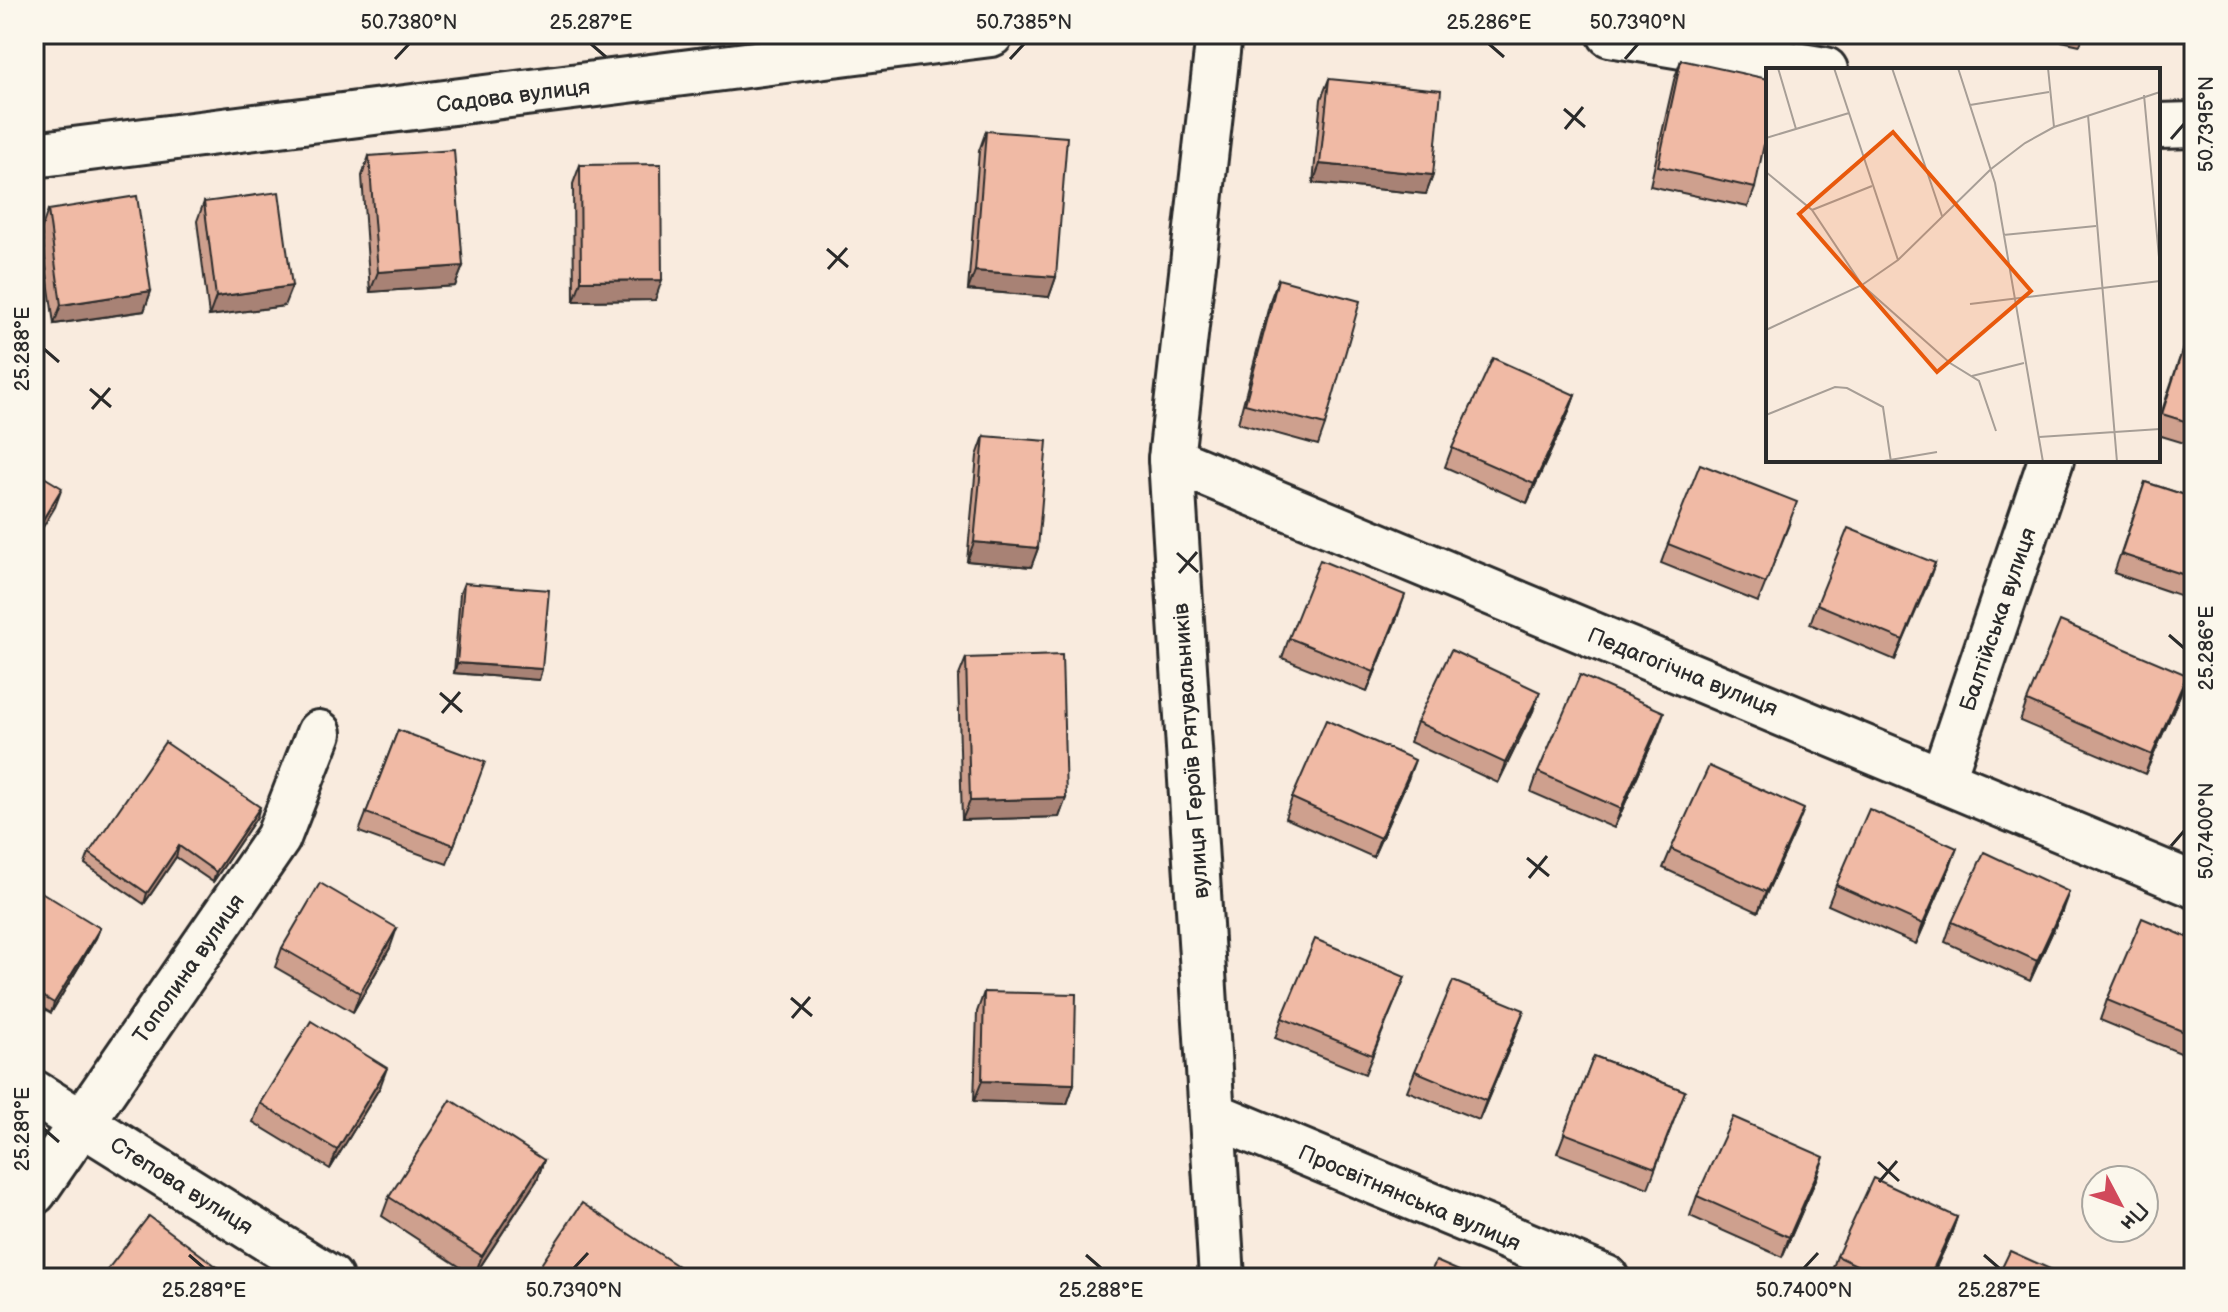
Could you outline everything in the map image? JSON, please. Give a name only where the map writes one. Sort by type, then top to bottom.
[{"type":"street","name":"Садова вулиця","points":[[34,155],[991,34]]},
{"type":"street","name":"вулиця Героїв Рятувальників","points":[[1219,34],[1171,459],[1222,1278]]},
{"type":"street","points":[[1610,34],[1813,68]]},
{"type":"street","name":"Педагогічна вулиця","points":[[1171,459],[2194,885]]},
{"type":"street","name":"Балтійська вулиця","points":[[1943,778],[2050,462]]},
{"type":"street","name":"Тополина вулиця","points":[[34,1192],[278,838],[319,733]]},
{"type":"street","name":"Степова вулиця","points":[[34,1093],[330,1278]]},
{"type":"street","name":"Просвітнянська вулиця","points":[[1214,1115],[1606,1278]]},
{"type":"building","points":[[1681,60],[1766,79],[1766,135],[1755,188],[1658,166]]},
{"type":"building","points":[[1329,79],[1441,90],[1433,175],[1320,164]]},
{"type":"building","points":[[986,131],[1067,137],[1056,277],[975,271]]},
{"type":"building","points":[[454,150],[463,266],[378,272],[369,156]]},
{"type":"building","points":[[661,164],[662,280],[581,281],[580,165]]},
{"type":"building","points":[[279,192],[292,286],[216,297],[204,202]]},
{"type":"building","points":[[137,196],[151,291],[61,305],[48,210]]},
{"type":"building","points":[[1278,279],[1360,301],[1325,425],[1245,404]]},
{"type":"building","points":[[2188,333],[2194,335],[2194,424],[2162,414]]},
{"type":"building","points":[[1493,358],[1575,395],[1534,484],[1452,448]]},
{"type":"building","points":[[984,436],[1047,441],[1038,548],[974,542]]},
{"type":"building","points":[[1700,464],[1797,502],[1766,583],[1668,544]]},
{"type":"building","points":[[34,471],[62,488],[34,534]]},
{"type":"building","points":[[2145,482],[2194,498],[2194,578],[2121,554]]},
{"type":"building","points":[[1848,528],[1935,563],[1903,640],[1817,604]]},
{"type":"building","points":[[1320,560],[1405,595],[1374,672],[1289,638]]},
{"type":"building","points":[[464,583],[549,590],[542,669],[457,663]]},
{"type":"building","points":[[2060,621],[2187,675],[2152,755],[2027,701]]},
{"type":"building","points":[[1451,650],[1540,692],[1505,763],[1417,722]]},
{"type":"building","points":[[1062,655],[1066,798],[970,801],[966,658]]},
{"type":"building","points":[[1580,675],[1664,712],[1621,809],[1538,772]]},
{"type":"building","points":[[1326,720],[1415,760],[1380,838],[1292,798]]},
{"type":"building","points":[[398,730],[485,762],[454,845],[366,813]]},
{"type":"building","points":[[165,742],[260,807],[216,872],[179,846],[147,893],[89,853]]},
{"type":"building","points":[[1709,766],[1804,809],[1766,892],[1671,849]]},
{"type":"building","points":[[1869,809],[1957,848],[1923,924],[1836,885]]},
{"type":"building","points":[[1984,852],[2069,892],[2037,961],[1952,922]]},
{"type":"building","points":[[320,883],[397,928],[360,993],[282,948]]},
{"type":"building","points":[[38,890],[100,928],[54,1003],[34,991],[34,897]]},
{"type":"building","points":[[2142,918],[2194,940],[2194,1036],[2107,1000]]},
{"type":"building","points":[[1315,939],[1405,977],[1372,1055],[1282,1018]]},
{"type":"building","points":[[1453,981],[1524,1010],[1486,1101],[1415,1071]]},
{"type":"building","points":[[984,992],[1076,994],[1074,1084],[982,1081]]},
{"type":"building","points":[[311,1021],[387,1068],[337,1150],[260,1103]]},
{"type":"building","points":[[1594,1056],[1685,1091],[1655,1168],[1564,1133]]},
{"type":"building","points":[[451,1100],[544,1160],[482,1256],[389,1197]]},
{"type":"building","points":[[1733,1117],[1824,1157],[1789,1237],[1697,1196]]},
{"type":"building","points":[[1873,1178],[1957,1217],[1929,1278],[1884,1278],[1837,1256]]},
{"type":"building","points":[[582,1203],[687,1272],[683,1278],[537,1278],[534,1275]]},
{"type":"building","points":[[149,1216],[232,1278],[101,1278]]},
{"type":"building","points":[[2010,1251],[2070,1278],[1997,1278]]},
{"type":"building","points":[[1436,1261],[1475,1278],[1428,1278]]}]
